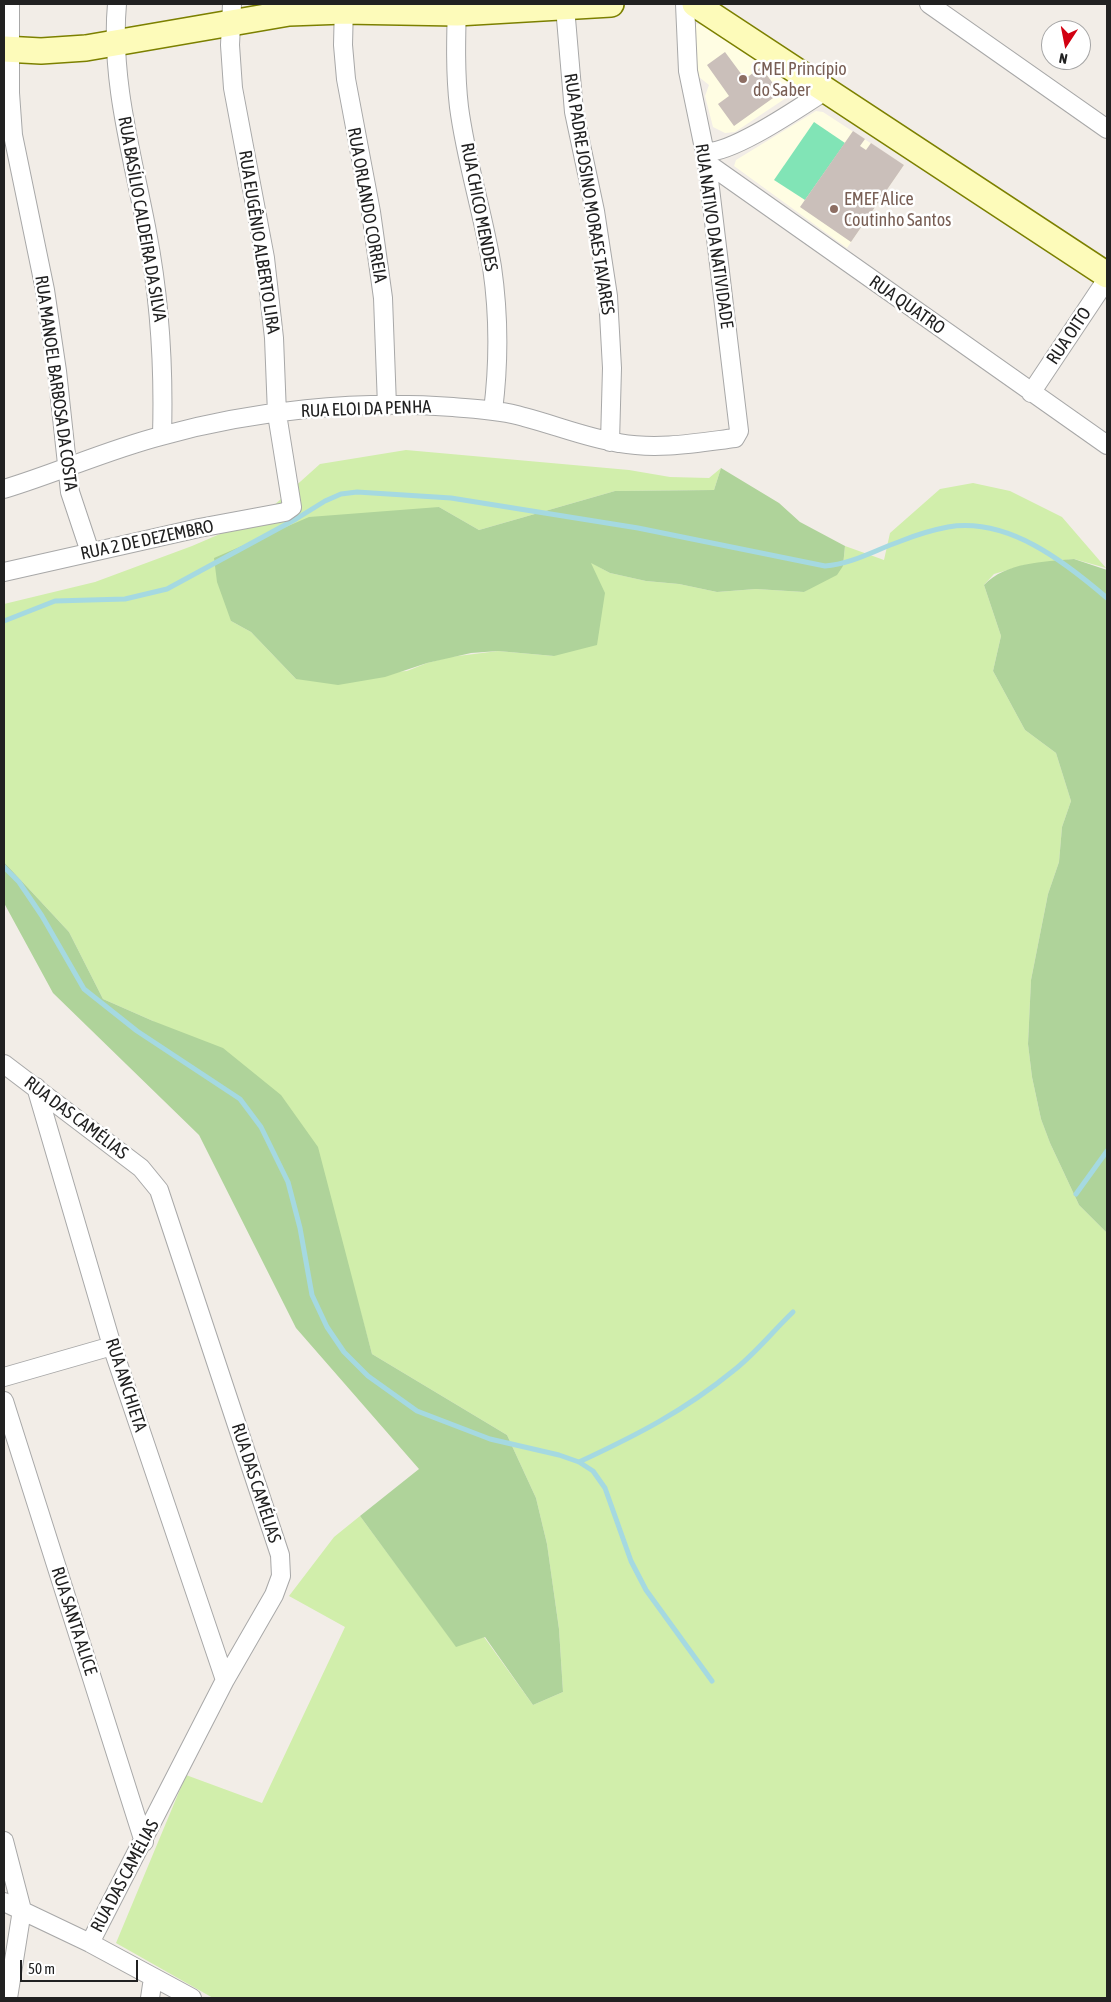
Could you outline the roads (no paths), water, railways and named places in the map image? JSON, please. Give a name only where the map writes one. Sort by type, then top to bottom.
[{"type":"street","name":"RUA MANOEL BARBOSA DA COSTA","points":[[10,4],[7,49],[13,134],[46,298],[73,505],[90,552]]},
{"type":"street","name":"RUA BASÍLIO CALDEIRA DA SILVA","points":[[117,4],[116,43],[122,102],[158,299],[163,367],[162,435]]},
{"type":"street","points":[[7,49],[66,50],[116,43],[231,13],[289,13],[344,7],[457,8],[611,4]]},
{"type":"street","name":"RUA NATIVO DA NATIVIDADE","points":[[684,4],[688,71],[700,139],[706,158],[740,431],[735,438]]},
{"type":"street","points":[[695,4],[1107,277]]},
{"type":"street","points":[[929,4],[1107,129]]},
{"type":"street","name":"RUA PADRE JOSINO MORAES TAVARES","points":[[570,6],[574,112],[595,211],[608,296],[612,368],[610,442]]},
{"type":"street","name":"RUA ORLANDO CORREIA","points":[[344,7],[344,46],[349,103],[371,212],[383,298],[387,406]]},
{"type":"street","name":"RUA CHICO MENDES","points":[[457,8],[459,107],[486,237],[496,299],[498,357],[493,411]]},
{"type":"street","name":"RUA EUGÊNIO ALBERTO LIRA","points":[[231,13],[233,88],[271,298],[277,414],[292,502],[290,510]]},
{"type":"street","points":[[706,158],[767,127],[825,91]]},
{"type":"street","name":"RUA QUATRO","points":[[706,158],[1031,394],[1107,445]]},
{"type":"street","name":"RUA OITO","points":[[1031,394],[1107,277]]},
{"type":"street","name":"RUA ELOI DA PENHA","points":[[4,489],[162,435],[277,414],[333,408],[387,406],[452,407],[493,411],[522,416],[610,442],[654,446],[735,438]]},
{"type":"street","name":"RUA 2 DE DEZEMBRO","points":[[4,572],[290,510]]},
{"type":"street","name":"RUA DAS CAMÉLIAS","points":[[4,1064],[142,1168],[159,1190],[280,1555],[281,1576],[274,1595],[224,1680],[144,1842],[90,1943]]},
{"type":"street","name":"RUA ANCHIETA","points":[[36,1087],[112,1346],[224,1680]]},
{"type":"street","points":[[4,1377],[112,1346]]},
{"type":"street","name":"RUA SANTA ALICE","points":[[4,1401],[144,1842]]},
{"type":"street","points":[[4,1841],[22,1910],[8,1998]]},
{"type":"street","points":[[4,1902],[90,1943],[192,1998]]},
{"type":"street","points":[[150,1998],[153,1978]]},
{"type":"waterway","points":[[4,621],[55,601],[125,599],[167,589],[296,519],[325,501],[341,494],[357,492],[451,498],[638,528],[825,566],[845,563],[907,539],[948,527],[970,526],[992,529],[1034,545],[1073,570],[1107,598]]},
{"type":"waterway","points":[[4,867],[19,882],[42,916],[84,989],[137,1031],[240,1099],[261,1127],[288,1182],[300,1228],[312,1295],[327,1327],[344,1352],[368,1376],[417,1411],[490,1439],[559,1455],[579,1462],[593,1471],[605,1488],[631,1561],[646,1590],[712,1681]]},
{"type":"waterway","points":[[1076,1194],[1107,1151]]},
{"type":"waterway","points":[[579,1462],[640,1432],[678,1410],[715,1385],[756,1350],[793,1312]]},
{"type":"place","name":"CMEI Princípio do Saber","points":[[743,79]]},
{"type":"place","name":"EMEF Alice Coutinho Santos","points":[[834,209]]}]
